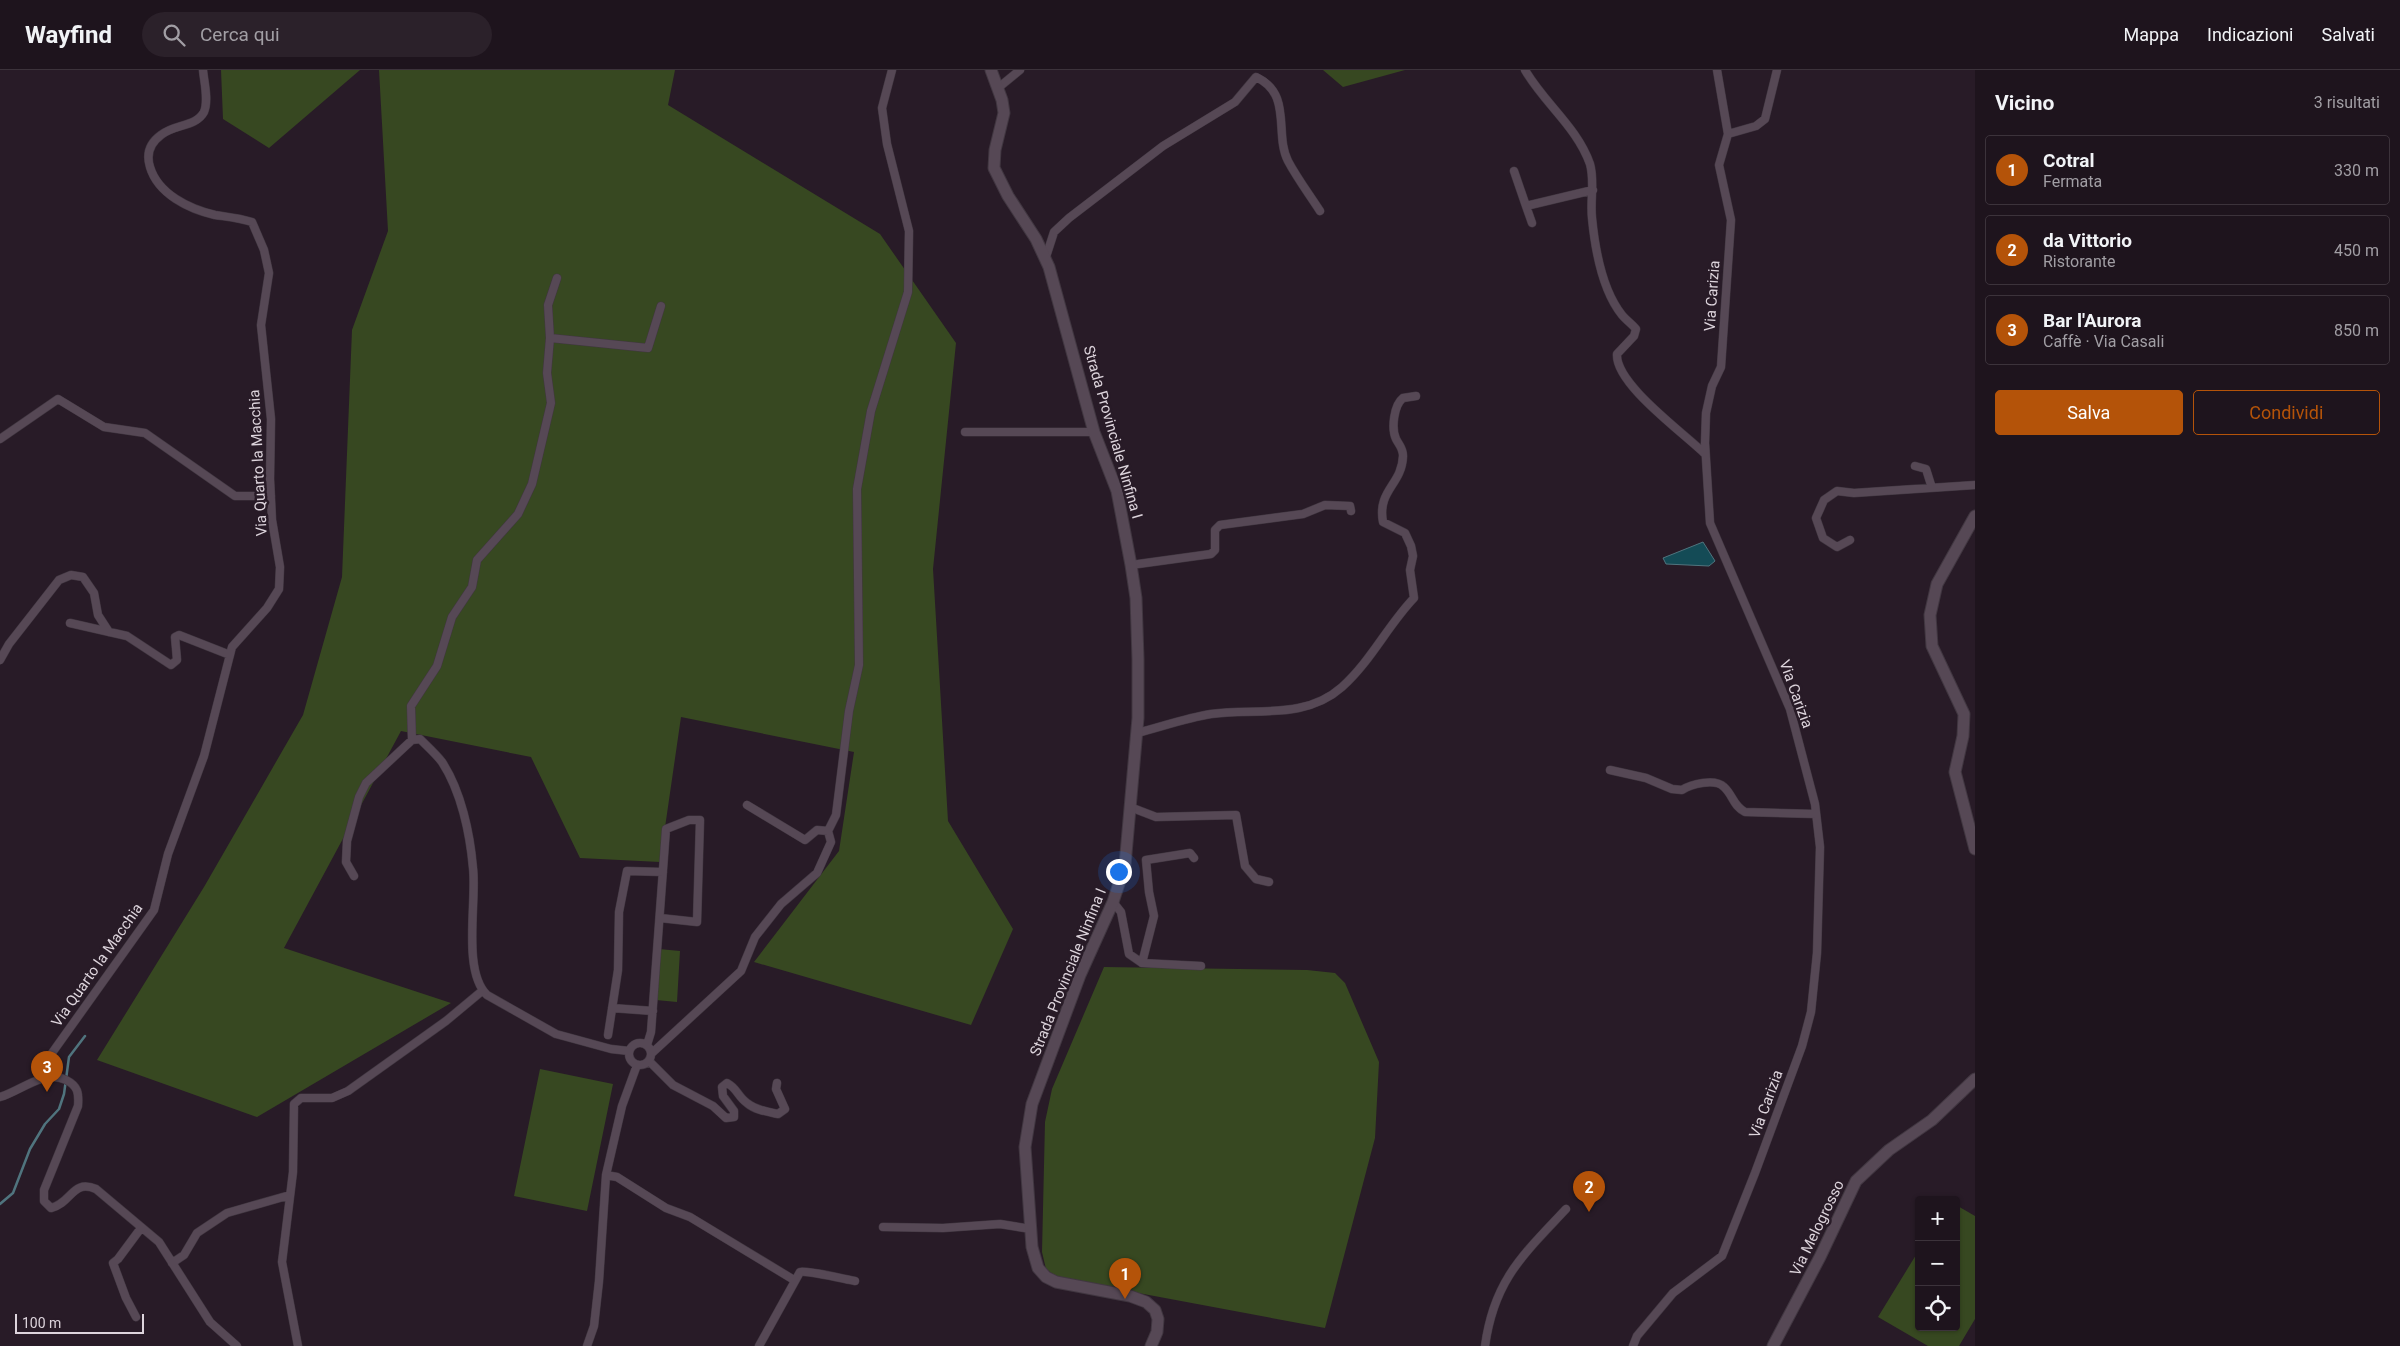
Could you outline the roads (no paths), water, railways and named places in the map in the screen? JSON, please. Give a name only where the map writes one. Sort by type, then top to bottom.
[{"type":"main road","name":"Strada Provinciale Ninfina I","points":[[991,70],[1004,112],[995,150],[994,168],[1046,260],[1060,303],[1094,432],[1117,491],[1132,565],[1136,598],[1138,659],[1136,733],[1125,865],[1113,902],[1080,975],[1032,1104],[1025,1147],[1031,1229],[1036,1263],[1046,1277],[1056,1282],[1130,1296],[1151,1306],[1157,1315],[1158,1324],[1150,1346]]},
{"type":"main road","points":[[1975,516],[1937,584],[1930,614],[1932,646],[1964,714],[1963,736],[1955,772],[1975,849]]},
{"type":"main road","name":"Via Melogrosso","points":[[1773,1346],[1820,1257],[1856,1181],[1889,1150],[1932,1120],[1975,1079]]},
{"type":"street","name":"Via Quarto la Macchia","points":[[48,1076],[52,1053],[154,910],[168,854],[204,756],[232,647],[268,608],[279,589],[280,567],[272,520],[271,419],[262,325],[269,273],[264,250],[252,222],[238,217],[214,215],[189,206],[167,194],[153,177],[147,157],[153,141],[165,132],[197,120],[204,110],[206,97],[203,70]]},
{"type":"street","points":[[647,1045],[638,1043],[630,1051],[630,1059],[637,1065],[644,1065],[741,971],[755,938],[781,904],[817,873],[831,842],[828,831],[836,815],[849,711],[858,666],[856,594],[857,488],[871,411],[908,292],[909,231],[887,144],[882,108],[892,70]]},
{"type":"street","points":[[998,88],[1020,70]]},
{"type":"street","points":[[1525,70],[1566,122],[1589,163],[1593,190],[1592,216],[1601,268],[1610,295],[1622,315],[1636,329],[1634,336],[1617,354],[1620,369],[1646,403],[1706,454]]},
{"type":"street","points":[[1717,70],[1728,134],[1756,126],[1765,119],[1777,70]]},
{"type":"street","points":[[1046,260],[1054,232],[1069,218],[1163,146],[1235,102],[1256,78],[1265,81],[1280,105],[1287,160],[1320,210]]},
{"type":"street","name":"Via Carizia","points":[[1633,1346],[1637,1336],[1673,1293],[1722,1256],[1802,1046],[1811,1012],[1817,952],[1820,847],[1816,814],[1790,709],[1710,523],[1706,413],[1712,386],[1721,367],[1724,331],[1731,220],[1719,165],[1728,134]]},
{"type":"street","points":[[1514,171],[1532,223]]},
{"type":"street","points":[[1526,206],[1593,190]]},
{"type":"street","points":[[412,740],[411,706],[437,666],[452,617],[472,587],[477,560],[518,514],[532,484],[550,403],[547,373],[550,338],[548,306],[557,278]]},
{"type":"street","points":[[550,338],[648,348],[661,306]]},
{"type":"street","points":[[1136,733],[1210,714],[1290,711],[1316,704],[1343,686],[1380,643],[1414,598],[1410,570],[1413,550],[1405,533],[1383,522],[1381,507],[1384,496],[1394,482],[1402,461],[1402,449],[1395,432],[1396,407],[1402,398],[1416,396]]},
{"type":"street","points":[[0,439],[58,399],[104,427],[145,433],[235,496],[271,496]]},
{"type":"street","points":[[965,432],[1094,432]]},
{"type":"street","points":[[1915,466],[1926,468],[1932,488]]},
{"type":"street","points":[[1850,540],[1837,547],[1823,538],[1816,518],[1824,500],[1838,491],[1864,492],[1975,485]]},
{"type":"street","points":[[1864,492],[1864,501]]},
{"type":"street","points":[[1132,565],[1211,554],[1216,550],[1215,530],[1220,525],[1304,514],[1325,505],[1350,506],[1351,511]]},
{"type":"street","points":[[0,660],[9,644],[59,580],[71,575],[83,577],[94,593],[98,615],[109,632]]},
{"type":"street","points":[[70,623],[127,636],[171,665],[177,660],[175,637],[179,635],[230,655]]},
{"type":"street","points":[[354,876],[346,862],[347,841],[359,797],[366,783],[412,740],[420,739],[441,761],[454,785],[466,823],[473,867],[474,969],[482,991],[556,1034],[611,1049],[630,1051]]},
{"type":"street","points":[[1610,770],[1646,778],[1672,789],[1682,790],[1687,786],[1718,783],[1724,787],[1739,809],[1745,812],[1816,814]]},
{"type":"street","points":[[747,805],[805,840],[817,830],[828,831]]},
{"type":"street","points":[[1130,807],[1156,817],[1236,815],[1245,866],[1256,879],[1269,882]]},
{"type":"street","points":[[660,918],[697,922],[700,820],[689,820],[666,829],[653,1011],[651,1032],[647,1045],[651,1057],[673,1084],[713,1106],[726,1118],[734,1117],[734,1111],[723,1096],[722,1087],[727,1083],[736,1088],[746,1103],[766,1112],[778,1114],[785,1109],[776,1089],[777,1082]]},
{"type":"street","points":[[1142,963],[1154,916],[1149,892],[1146,860],[1190,853],[1194,858]]},
{"type":"street","points":[[608,1035],[618,970],[619,912],[627,871],[663,872]]},
{"type":"street","points":[[1113,902],[1121,912],[1129,954],[1142,963],[1202,966]]},
{"type":"street","points":[[298,1346],[282,1262],[290,1195],[294,1142],[294,1104],[301,1098],[332,1098],[348,1091],[446,1021],[482,991]]},
{"type":"street","points":[[612,1008],[653,1011]]},
{"type":"street","points":[[587,1346],[594,1326],[596,1308],[606,1175],[622,1106],[637,1065]]},
{"type":"street","points":[[0,1098],[48,1076],[60,1077],[73,1083],[79,1092],[78,1106],[44,1190],[44,1201],[51,1208],[60,1206],[79,1187],[86,1185],[96,1189],[159,1242],[210,1322],[237,1346]]},
{"type":"street","points":[[606,1175],[616,1177],[666,1208],[690,1217],[794,1280]]},
{"type":"street","points":[[172,1263],[184,1255],[197,1232],[227,1213],[290,1195]]},
{"type":"street","points":[[1485,1346],[1488,1324],[1509,1272],[1566,1209]]},
{"type":"street","points":[[883,1227],[943,1228],[1000,1224],[1031,1229]]},
{"type":"street","points":[[136,1318],[113,1263],[141,1228]]},
{"type":"street","points":[[760,1346],[800,1272],[805,1270],[826,1277],[855,1281]]},
{"type":"water","points":[[1703,542],[1715,561],[1709,566],[1666,564],[1663,558]]},
{"type":"waterway","points":[[0,1204],[13,1193],[30,1149],[45,1124],[59,1109],[64,1094],[69,1057],[85,1036]]},
{"type":"place","name":"Bar l'Aurora","points":[[47,1092]]},
{"type":"place","name":"da Vittorio","points":[[1589,1212]]},
{"type":"place","name":"Cotral","points":[[1125,1299]]}]
